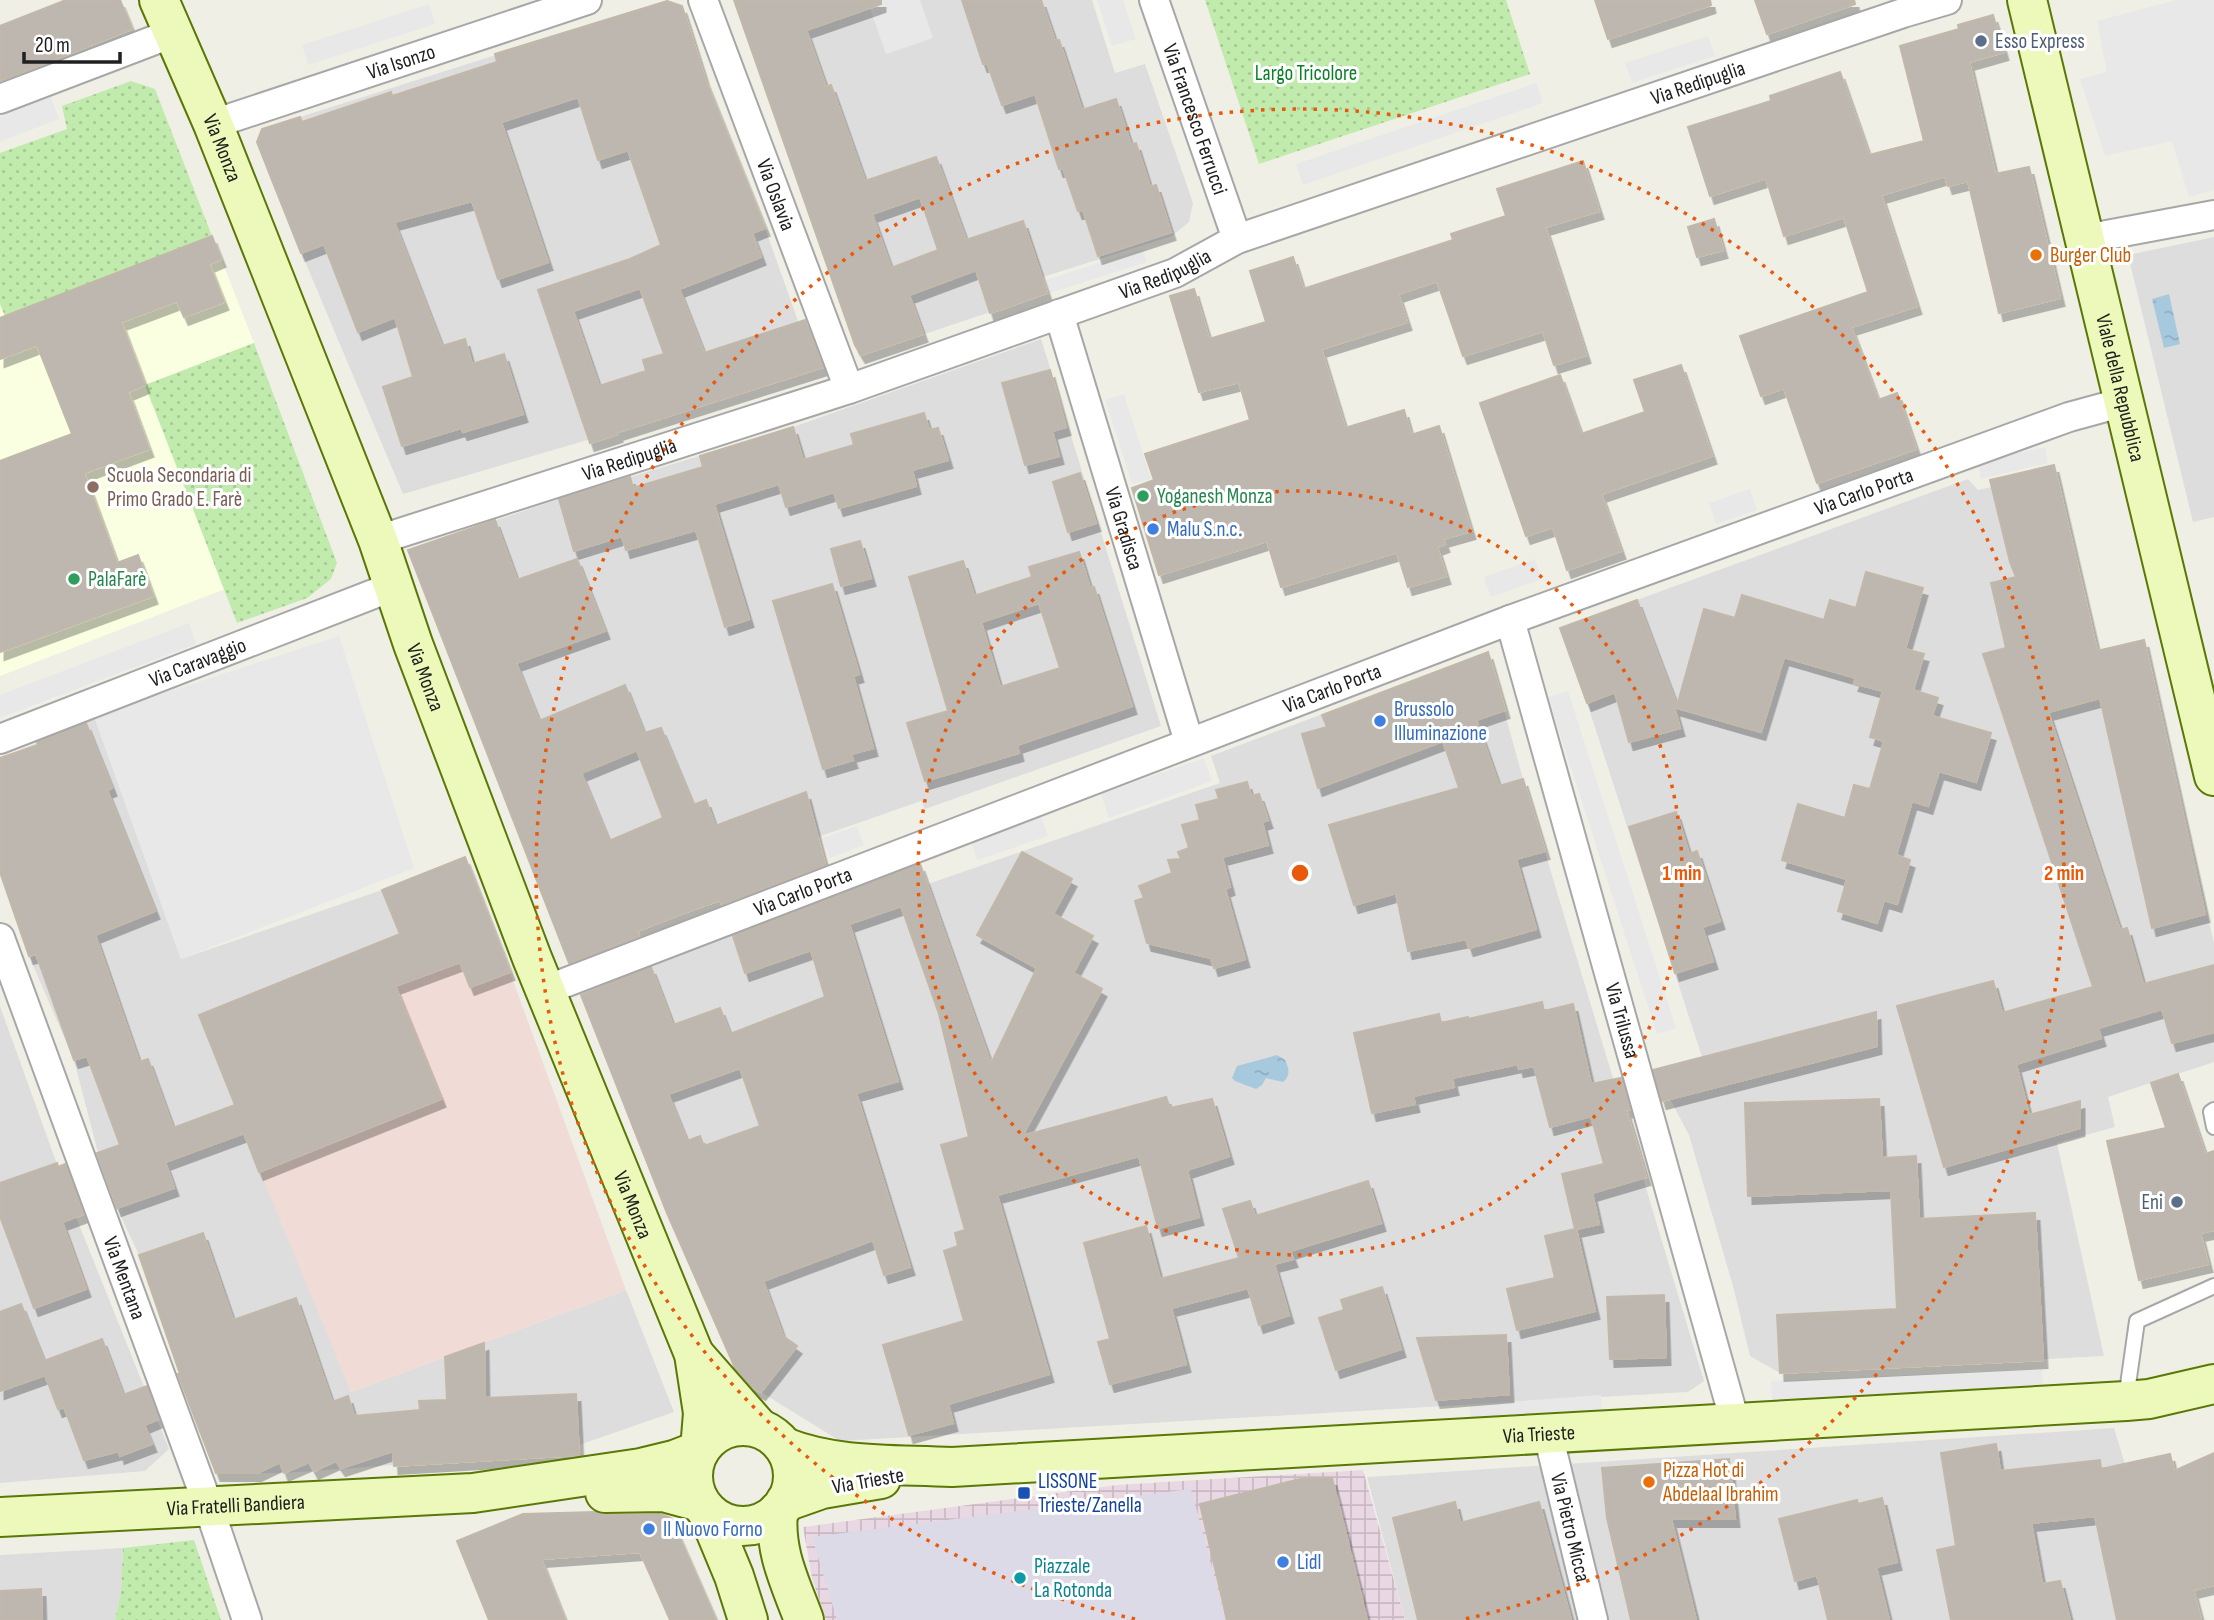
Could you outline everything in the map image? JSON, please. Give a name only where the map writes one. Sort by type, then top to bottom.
[{"type":"street","name":"Via Isonzo","points":[[213,124],[587,0]]},
{"type":"street","name":"Via Oslavia","points":[[703,0],[849,389]]},
{"type":"street","name":"Via Francesco Ferrucci","points":[[1154,0],[1237,239]]},
{"type":"street","name":"Via Redipuglia","points":[[379,540],[849,389],[1175,273],[1237,239],[1947,0]]},
{"type":"street","name":"Viale della Repubblica","points":[[2027,0],[2214,776]]},
{"type":"street","name":"Via Monza","points":[[166,17],[213,124],[379,540],[422,669],[547,990],[694,1354],[703,1413],[700,1450]]},
{"type":"street","points":[[0,99],[166,17]]},
{"type":"street","points":[[2085,239],[2214,215]]},
{"type":"street","name":"Via Gradisca","points":[[1059,314],[1189,742]]},
{"type":"street","name":"Via Carlo Porta","points":[[547,990],[1510,620],[2069,416],[2124,402]]},
{"type":"street","name":"Via Caravaggio","points":[[0,739],[394,586]]},
{"type":"street","name":"Via Trilussa","points":[[1510,620],[1735,1422]]},
{"type":"street","name":"Via Mentana","points":[[0,938],[208,1505],[247,1620]]},
{"type":"street","name":"Via Monza","points":[[694,1354],[771,1438]]},
{"type":"street","name":"Via Trieste","points":[[771,1438],[811,1456],[835,1461],[953,1467],[2126,1401],[2149,1399],[2214,1384]]},
{"type":"street","name":"Via Trieste","points":[[2126,1401],[2214,1407]]},
{"type":"street","points":[[748,1620],[734,1576],[692,1474],[700,1450],[712,1436],[728,1428],[747,1426],[771,1438],[790,1458],[793,1475],[790,1492],[782,1506],[776,1532],[779,1550],[804,1620]]},
{"type":"street","name":"Via Pietro Micca","points":[[1548,1434],[1593,1620]]},
{"type":"street","name":"Via Fratelli Bandiera","points":[[474,1493],[641,1468],[700,1450]]},
{"type":"street","name":"Via Trieste","points":[[782,1506],[804,1494],[837,1486],[953,1467]]},
{"type":"street","name":"Via Fratelli Bandiera","points":[[0,1517],[474,1493],[538,1496],[663,1492],[704,1506]]},
{"type":"street","points":[[704,1506],[726,1523],[748,1526],[765,1521],[782,1506]]},
{"type":"lane","points":[[2214,1110],[2211,1112],[2214,1127]]},
{"type":"lane","points":[[2126,1401],[2137,1321],[2214,1286]]},
{"type":"shaded area","points":[[734,0],[1092,0],[1115,73],[1145,64],[1193,203],[1189,222],[1172,236],[1043,277],[1047,293],[859,356]]},
{"type":"shaded area","points":[[867,0],[920,0],[933,38],[886,54]]},
{"type":"shaded area","points":[[1097,0],[1123,0],[1136,39],[1112,46]]},
{"type":"shaded area","points":[[2176,0],[2214,0],[2214,190],[2189,197],[2172,141],[2105,156],[2080,79],[2107,72],[2097,21]]},
{"type":"shaded area","points":[[667,1],[682,6],[708,85],[765,228],[815,369],[683,412],[403,494],[269,176],[257,142],[262,129]]},
{"type":"shaded area","points":[[429,4],[435,24],[308,65],[302,45]]},
{"type":"shaded area","points":[[1708,36],[1715,56],[1632,83],[1625,63]]},
{"type":"shaded area","points":[[1536,83],[1543,103],[1303,185],[1296,164]]},
{"type":"shaded area","points":[[51,97],[59,119],[0,142],[0,116]]},
{"type":"shaded area","name":"Scuola Secondaria di Primo Grado E. Farè","points":[[212,236],[254,343],[145,385],[225,589],[0,676],[0,304],[5,316]]},
{"type":"shaded area","points":[[2214,237],[2214,517],[2193,522],[2128,255]]},
{"type":"shaded area","points":[[1143,249],[1147,262],[1050,293],[1046,280]]},
{"type":"shaded area","points":[[1041,339],[1161,726],[925,809],[921,801],[818,837],[823,859],[602,943],[533,871],[408,550],[559,499],[793,427]]},
{"type":"shaded area","points":[[1124,394],[1151,479],[1132,484],[1105,400]]},
{"type":"shaded area","points":[[2045,447],[2048,463],[1981,479],[1978,462]]},
{"type":"shaded area","points":[[2054,465],[2097,650],[2144,640],[2214,943],[2214,1062],[2108,1097],[2115,1127],[2057,1143],[2104,1356],[1780,1373],[1750,1356],[1733,1286],[1689,1135],[1670,1099],[1662,1068],[1702,1057],[1560,628],[1968,479],[1978,490],[1991,487],[1990,480]]},
{"type":"shaded area","points":[[1750,489],[1757,510],[1716,524],[1709,503]]},
{"type":"shaded area","points":[[1535,559],[1542,579],[1491,597],[1484,577]]},
{"type":"shaded area","points":[[189,623],[196,644],[0,718],[0,695]]},
{"type":"shaded area","points":[[339,636],[414,868],[181,959],[94,716]]},
{"type":"shaded area","points":[[1488,652],[1523,779],[1704,1381],[1688,1392],[840,1441],[740,1379],[667,1213],[578,988],[730,928],[920,862],[928,884],[1220,783],[1211,756]]},
{"type":"shaded area","points":[[1568,691],[1676,1028],[1657,1034],[1548,697]]},
{"type":"shaded area","points":[[94,716],[181,959],[382,890],[465,857],[500,945],[217,1058],[351,1392],[626,1290],[674,1412],[579,1445],[579,1456],[450,1461],[284,1473],[216,1473],[139,1255],[117,1208],[98,1153],[74,1060],[29,956],[0,872],[0,758],[86,723]]},
{"type":"shaded area","points":[[1204,758],[1212,781],[1109,818],[1101,794]]},
{"type":"shaded area","points":[[1040,813],[1048,836],[977,860],[970,838]]},
{"type":"shaded area","points":[[857,826],[864,845],[830,858],[822,838]]},
{"type":"shaded area","points":[[500,945],[626,1290],[351,1392],[249,1145],[217,1058]]},
{"type":"shaded area","points":[[0,1006],[76,1217],[169,1449],[145,1471],[0,1483]]},
{"type":"shaded area","points":[[2042,1369],[2043,1392],[1772,1405],[1771,1381]]},
{"type":"shaded area","points":[[1601,1395],[1602,1414],[1471,1425],[1469,1405]]},
{"type":"shaded area","points":[[2114,1428],[2125,1464],[2160,1620],[1405,1620],[1367,1477]]},
{"type":"shaded area","points":[[1363,1470],[1405,1620],[826,1620],[812,1578],[803,1527],[1117,1485]]},
{"type":"shaded area","name":"Piazzale La Rotonda","points":[[1191,1489],[1226,1620],[837,1620],[812,1537]]},
{"type":"shaded area","points":[[123,1548],[121,1592],[115,1620],[0,1620],[0,1555]]},
{"type":"green space","name":"Largo Tricolore","points":[[1205,0],[1506,0],[1530,74],[1259,164]]},
{"type":"green space","points":[[131,81],[155,89],[212,236],[5,316],[0,304],[0,153],[67,129],[62,106]]},
{"type":"green space","points":[[254,343],[337,563],[331,579],[307,598],[237,623],[145,385]]},
{"type":"green space","points":[[194,1540],[221,1620],[115,1620],[121,1592],[123,1548]]},
{"type":"water","points":[[2169,294],[2180,344],[2164,348],[2152,299]]},
{"type":"water","points":[[1277,1055],[1285,1060],[1288,1069],[1283,1082],[1266,1078],[1256,1089],[1232,1078],[1237,1066]]},
{"type":"building","points":[[66,0],[120,0],[132,29],[0,81],[0,26]]},
{"type":"building","points":[[734,0],[881,0],[881,4],[806,30],[826,87],[831,85],[865,181],[936,157],[966,240],[1023,221],[1047,293],[990,313],[976,270],[909,295],[923,334],[861,355],[855,345]],"holes":[[[920,197],[938,250],[891,268],[872,214]]]},
{"type":"building","points":[[962,0],[1041,0],[1055,41],[1059,40],[1082,110],[1116,99],[1131,145],[1136,143],[1150,187],[1156,185],[1171,232],[1098,256],[1083,210],[1078,211],[1063,168],[1059,169],[1035,94],[1002,105],[987,63],[983,64]]},
{"type":"building","points":[[1595,0],[1710,0],[1711,5],[1608,39]]},
{"type":"building","points":[[1755,0],[1854,0],[1855,4],[1767,34]]},
{"type":"building","points":[[667,1],[682,6],[705,79],[765,228],[752,233],[761,257],[679,289],[704,353],[805,320],[823,367],[590,443],[538,290],[630,259],[661,245],[628,150],[598,160],[578,97],[501,122],[548,262],[498,279],[472,201],[394,222],[442,346],[465,339],[472,364],[504,354],[523,414],[463,432],[461,428],[402,446],[383,387],[413,377],[395,317],[358,332],[324,244],[301,253],[257,142],[262,129],[300,117],[302,122],[391,92],[392,96],[497,62],[495,54]],"holes":[[[640,288],[664,354],[643,360],[646,371],[599,386],[573,311]]]},
{"type":"building","points":[[1993,15],[2004,52],[1969,62],[1995,174],[2029,167],[2060,298],[1999,313],[1968,181],[1948,186],[1945,176],[1881,195],[1917,306],[1851,327],[1878,400],[1897,393],[1916,449],[1817,483],[1784,388],[1761,396],[1740,336],[1868,292],[1844,217],[1784,236],[1766,178],[1710,196],[1688,127],[1771,101],[1770,96],[1840,72],[1869,155],[1924,141],[1900,46],[1959,29],[1958,25]]},
{"type":"building","points":[[1583,161],[1599,211],[1545,227],[1586,355],[1554,365],[1543,331],[1463,356],[1437,281],[1398,294],[1407,322],[1321,349],[1345,428],[1404,410],[1411,435],[1439,426],[1471,531],[1443,539],[1445,544],[1437,547],[1446,576],[1408,587],[1397,552],[1281,587],[1267,541],[1159,575],[1132,488],[1154,480],[1145,454],[1250,420],[1239,382],[1199,392],[1170,296],[1194,289],[1209,339],[1266,322],[1250,271],[1293,257],[1303,289],[1453,240],[1451,234],[1506,216],[1497,189]]},
{"type":"building","points":[[1714,219],[1723,250],[1697,257],[1688,227]]},
{"type":"building","points":[[212,236],[221,259],[209,264],[224,302],[184,317],[177,301],[121,322],[145,385],[128,392],[149,449],[84,473],[117,563],[138,555],[153,596],[0,652],[0,461],[72,434],[37,345],[0,359],[0,318]]},
{"type":"building","points":[[1681,365],[1712,456],[1601,494],[1621,551],[1567,570],[1553,527],[1526,536],[1480,403],[1560,375],[1581,434],[1645,412],[1634,380]]},
{"type":"building","points":[[1050,370],[1066,427],[1052,431],[1059,456],[1025,465],[1002,383]]},
{"type":"building","points":[[924,413],[929,430],[938,428],[948,460],[912,470],[916,486],[839,508],[834,492],[786,507],[779,484],[714,504],[749,619],[725,627],[696,530],[626,550],[622,536],[574,551],[559,499],[630,477],[633,488],[703,467],[700,456],[793,427],[803,460],[854,445],[851,434]]},
{"type":"building","points":[[2054,465],[2097,651],[2144,640],[2205,914],[2152,928],[2100,698],[2048,712],[2120,930],[2127,928],[2143,984],[2214,965],[2214,1032],[2172,1043],[2162,1009],[2098,1028],[2101,1038],[2016,1064],[2029,1115],[2080,1101],[2080,1128],[1944,1167],[1897,1006],[1993,981],[2002,1013],[2093,987],[1983,654],[2006,648],[1991,583],[2016,577],[1990,480]]},
{"type":"building","points":[[1080,473],[1096,523],[1068,532],[1053,482]]},
{"type":"building","points":[[495,520],[517,580],[577,559],[605,631],[516,663],[539,721],[625,685],[644,733],[661,728],[693,805],[706,800],[715,826],[806,792],[825,865],[722,905],[720,900],[678,915],[637,931],[639,936],[569,963],[408,550]],"holes":[[[637,750],[663,818],[609,841],[581,773]]]},
{"type":"building","points":[[860,541],[871,578],[841,586],[831,549]]},
{"type":"building","points":[[1079,552],[1090,588],[1094,587],[1132,706],[1017,745],[1019,753],[925,781],[907,723],[948,711],[909,577],[963,561],[974,596],[1032,577],[1029,567]],"holes":[[[1039,603],[1060,668],[1000,687],[981,622]]]},
{"type":"building","points":[[1866,572],[1923,588],[1905,649],[1924,654],[1913,690],[1938,698],[1932,716],[1991,733],[1976,782],[1939,771],[1928,806],[1912,801],[1896,855],[1910,860],[1897,904],[1884,900],[1877,923],[1838,911],[1847,879],[1782,860],[1798,804],[1845,818],[1854,785],[1870,789],[1884,741],[1870,737],[1883,691],[1854,683],[1856,678],[1784,657],[1761,732],[1674,707],[1680,728],[1629,742],[1615,692],[1587,703],[1560,628],[1637,600],[1677,706],[1704,609],[1735,618],[1742,595],[1824,620],[1830,600],[1856,608]]},
{"type":"building","points":[[832,584],[859,674],[853,676],[873,748],[851,754],[853,760],[823,769],[773,601]]},
{"type":"building","points":[[1488,652],[1505,710],[1476,720],[1499,786],[1523,779],[1545,851],[1516,859],[1536,929],[1469,948],[1466,939],[1408,951],[1396,893],[1354,905],[1329,825],[1459,788],[1443,741],[1318,788],[1302,734],[1327,727],[1322,715]]},
{"type":"building","points":[[86,723],[112,788],[107,790],[155,911],[95,935],[139,1062],[148,1059],[173,1128],[235,1105],[199,1015],[400,934],[382,890],[465,857],[510,972],[470,987],[460,962],[395,986],[441,1099],[259,1172],[244,1133],[165,1162],[174,1188],[117,1208],[97,1153],[120,1145],[87,1056],[74,1060],[36,954],[29,956],[0,872],[0,758],[38,745],[37,742]]},
{"type":"building","points":[[1247,782],[1251,796],[1259,794],[1268,820],[1262,822],[1268,845],[1222,857],[1230,887],[1225,889],[1245,959],[1214,968],[1211,958],[1147,943],[1135,901],[1144,898],[1139,886],[1172,873],[1168,860],[1181,859],[1178,852],[1189,848],[1182,825],[1200,820],[1196,805],[1219,799],[1216,790]]},
{"type":"building","points":[[1676,812],[1689,854],[1697,851],[1720,921],[1702,927],[1713,961],[1675,973],[1629,827]]},
{"type":"building","points":[[1022,852],[1072,879],[1053,914],[1093,936],[1073,973],[1102,989],[1022,1136],[1166,1097],[1170,1108],[1212,1099],[1229,1156],[1187,1170],[1199,1217],[1158,1228],[1139,1156],[997,1195],[1049,1374],[948,1404],[953,1423],[909,1435],[883,1345],[964,1321],[944,1251],[958,1246],[955,1233],[965,1230],[941,1145],[969,1137],[939,1014],[901,906],[849,924],[898,1081],[856,1093],[910,1267],[884,1275],[873,1240],[763,1281],[783,1336],[797,1346],[761,1392],[751,1386],[735,1368],[667,1213],[581,995],[651,967],[673,1025],[720,1008],[730,1034],[825,997],[811,950],[745,973],[733,936],[920,864],[991,1064],[1037,968],[977,935]],"holes":[[[740,1068],[760,1126],[704,1146],[700,1136],[687,1141],[668,1094]]]},
{"type":"building","points":[[1542,1002],[1544,1011],[1573,1004],[1591,1084],[1621,1078],[1630,1109],[1626,1110],[1646,1177],[1592,1193],[1599,1224],[1576,1229],[1595,1311],[1517,1330],[1507,1289],[1555,1278],[1545,1236],[1575,1229],[1562,1174],[1604,1164],[1591,1116],[1550,1127],[1534,1066],[1519,1069],[1518,1064],[1452,1078],[1454,1087],[1413,1096],[1415,1104],[1372,1113],[1354,1033],[1439,1014],[1441,1023]]},
{"type":"building","points":[[1876,1012],[1877,1046],[1662,1101],[1653,1070]]},
{"type":"building","points":[[2178,1074],[2205,1154],[2214,1151],[2214,1230],[2200,1233],[2208,1264],[2139,1280],[2107,1141],[2166,1128],[2151,1083]]},
{"type":"building","points":[[1879,1099],[1882,1158],[1916,1156],[1919,1219],[2035,1213],[2043,1360],[1780,1373],[1777,1315],[1897,1309],[1891,1190],[1748,1196],[1745,1103]]},
{"type":"building","points":[[57,1163],[58,1167],[65,1164],[84,1214],[62,1222],[86,1289],[34,1308],[0,1216],[0,1183]]},
{"type":"building","points":[[1368,1181],[1381,1223],[1290,1251],[1293,1259],[1274,1264],[1289,1315],[1259,1325],[1248,1288],[1171,1308],[1186,1364],[1110,1384],[1098,1342],[1110,1339],[1084,1243],[1146,1226],[1160,1279],[1239,1258],[1223,1209],[1250,1201],[1255,1216]]},
{"type":"building","points":[[203,1233],[233,1320],[296,1298],[332,1402],[348,1396],[354,1416],[420,1410],[419,1401],[447,1400],[445,1357],[484,1343],[485,1398],[576,1394],[579,1455],[394,1466],[393,1451],[341,1468],[336,1461],[314,1471],[309,1462],[284,1473],[280,1462],[257,1473],[216,1473],[178,1374],[139,1255]]},
{"type":"building","points":[[1382,1287],[1401,1349],[1336,1370],[1319,1318],[1344,1310],[1341,1300]]},
{"type":"building","points":[[1664,1295],[1666,1357],[1610,1359],[1607,1297]]},
{"type":"building","points":[[21,1304],[44,1361],[102,1339],[123,1395],[147,1386],[159,1419],[144,1425],[152,1444],[120,1456],[119,1451],[84,1460],[64,1407],[58,1409],[45,1375],[0,1391],[0,1312]]},
{"type":"building","points":[[1506,1335],[1509,1394],[1436,1400],[1417,1338]]},
{"type":"building","points":[[1996,1444],[2000,1471],[2100,1460],[2101,1469],[2170,1454],[2174,1471],[2214,1453],[2214,1585],[2193,1590],[2201,1620],[2117,1620],[2095,1516],[2031,1523],[2042,1584],[2060,1581],[2070,1620],[1951,1620],[1937,1550],[1956,1546],[1941,1453]]},
{"type":"building","points":[[1729,1459],[1735,1519],[1671,1519],[1696,1620],[1631,1620],[1607,1518],[1602,1468]]},
{"type":"building","name":"Lidl","points":[[1332,1478],[1367,1620],[1227,1620],[1200,1504],[1300,1479]]},
{"type":"building","points":[[1882,1498],[1897,1562],[1876,1567],[1889,1620],[1828,1620],[1817,1575],[1795,1581],[1779,1519],[1857,1500],[1858,1504]]},
{"type":"building","points":[[1455,1502],[1460,1523],[1539,1502],[1571,1620],[1418,1620],[1393,1518]]},
{"type":"building","points":[[595,1512],[605,1515],[660,1514],[671,1518],[716,1620],[670,1620],[640,1552],[541,1559],[565,1620],[489,1620],[457,1541],[523,1514]]},
{"type":"building","points":[[41,1589],[42,1620],[0,1620],[0,1591]]},
{"type":"place","name":"Esso Express","points":[[1981,41]]},
{"type":"place","name":"Burger Club","points":[[2036,255]]},
{"type":"place","name":"Scuola Secondaria di Primo Grado E. Farè","points":[[93,487]]},
{"type":"place","name":"Yoganesh Monza","points":[[1143,496]]},
{"type":"place","name":"Malu S.n.c.","points":[[1153,529]]},
{"type":"place","name":"PalaFarè","points":[[74,579]]},
{"type":"place","name":"Brussolo Illuminazione","points":[[1380,721]]},
{"type":"place","name":"Eni","points":[[2177,1202]]},
{"type":"place","name":"Pizza Hot di Abdelaal Ibrahim","points":[[1649,1482]]},
{"type":"place","name":"LISSONE Trieste/Zanella","points":[[1024,1493]]},
{"type":"place","name":"Il Nuovo Forno","points":[[649,1529]]},
{"type":"place","name":"Lidl","points":[[1283,1562]]},
{"type":"place","name":"Piazzale La Rotonda","points":[[1020,1578]]}]
